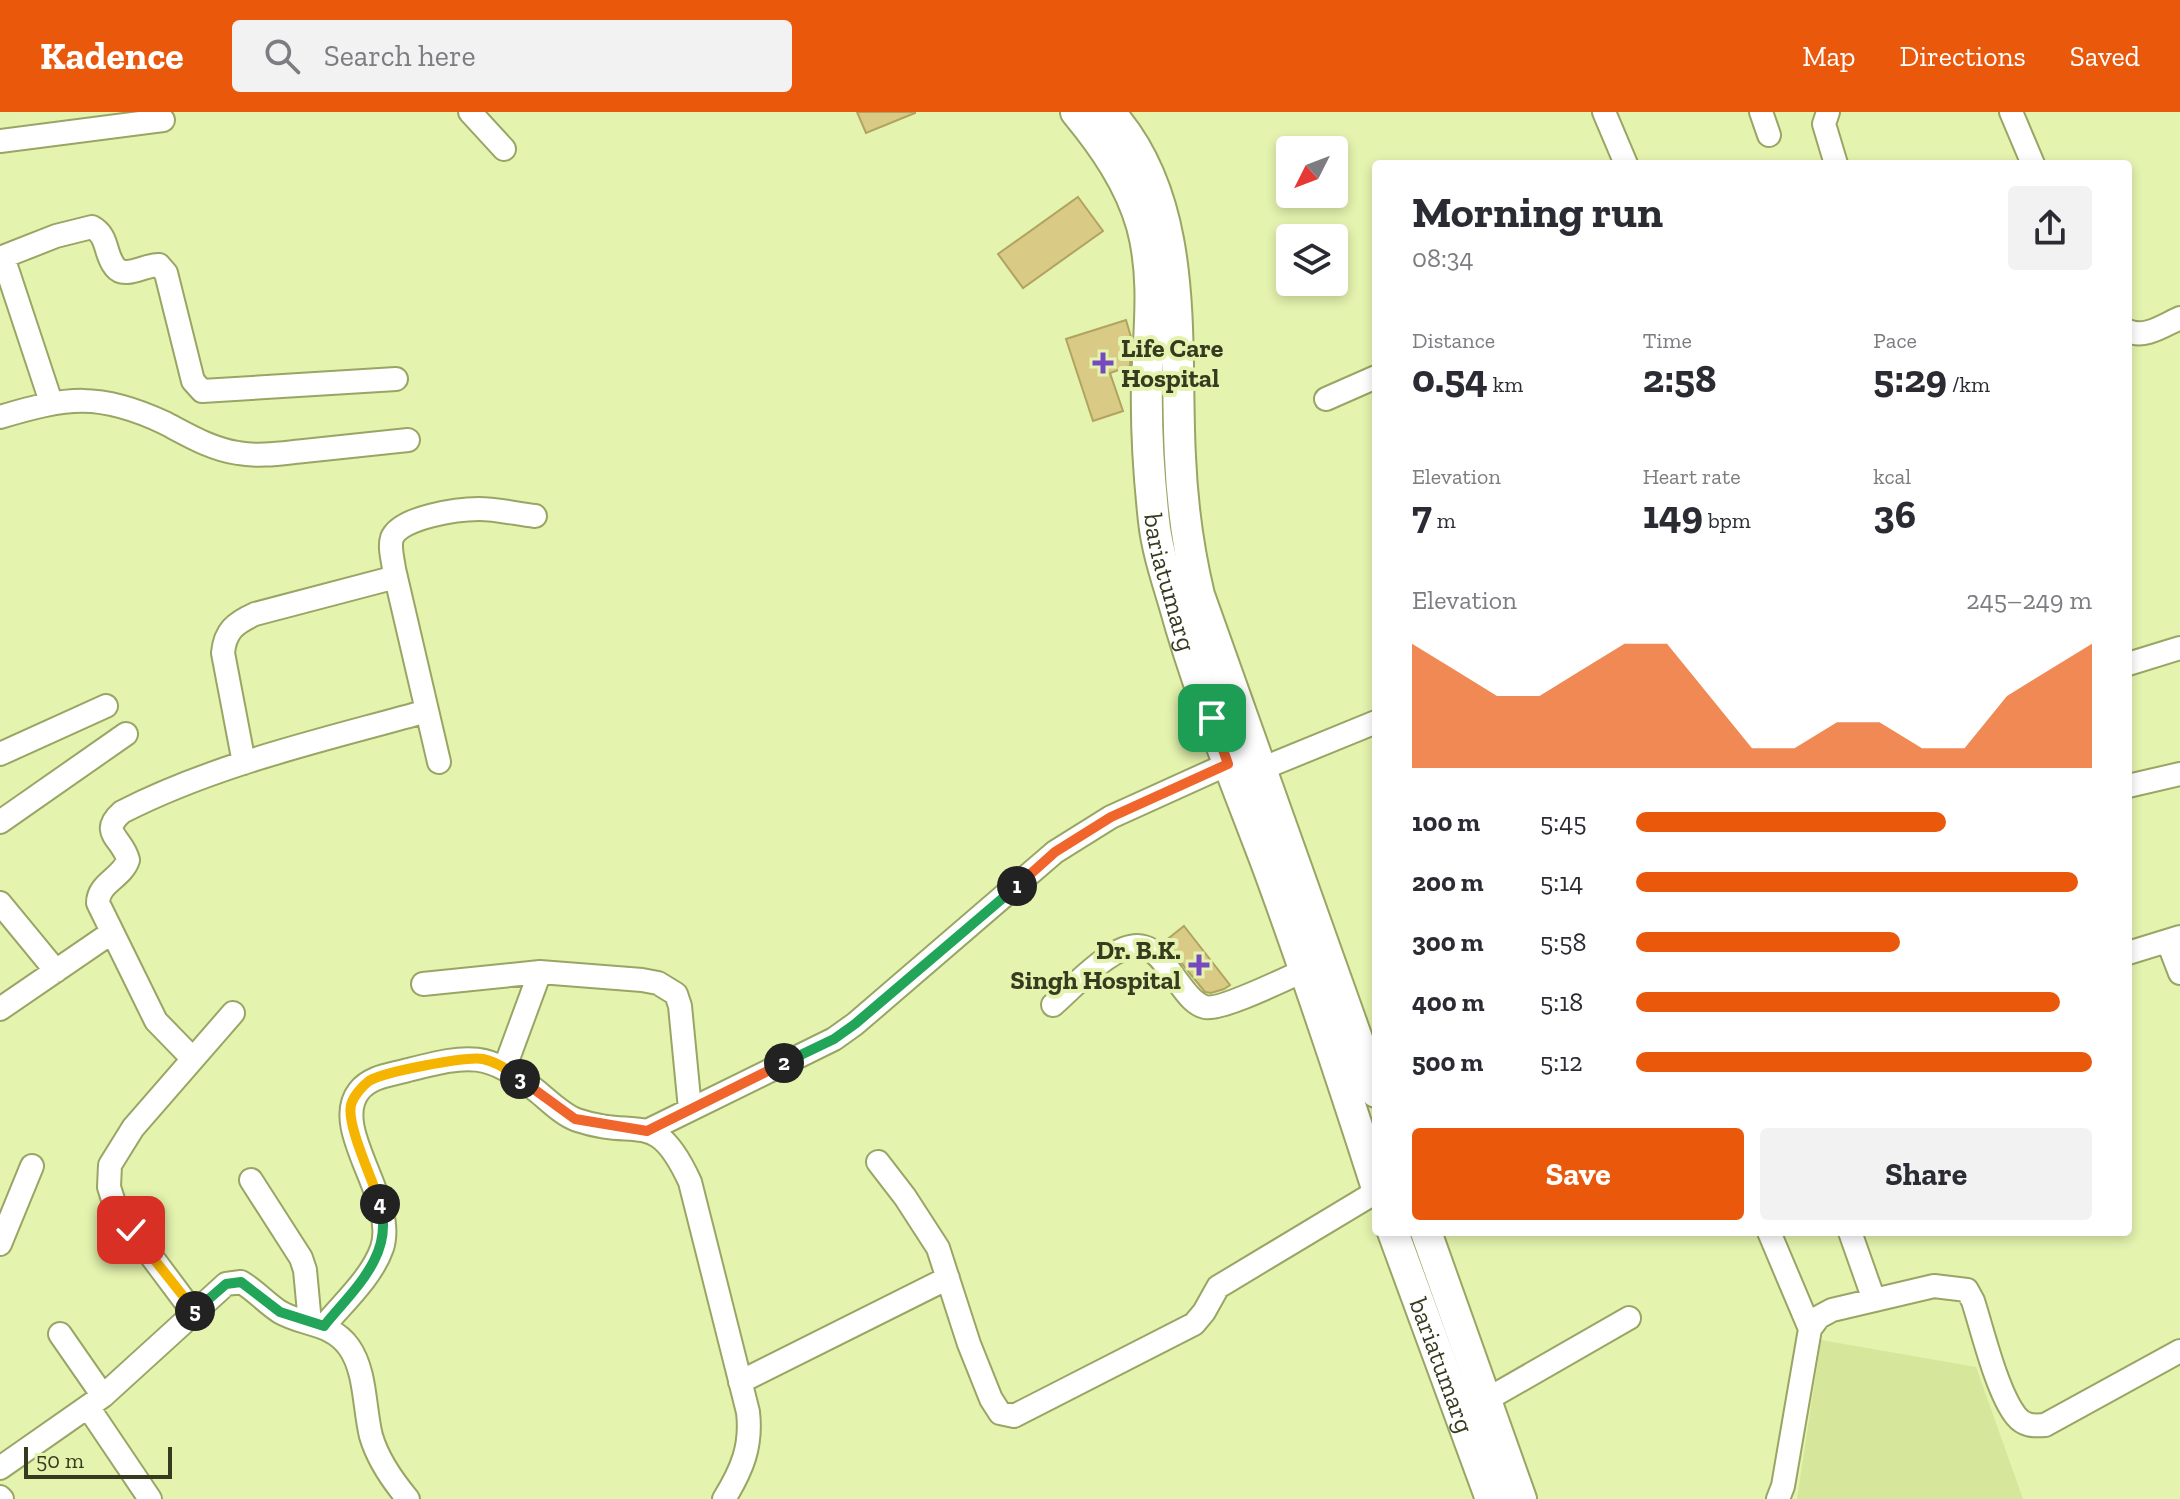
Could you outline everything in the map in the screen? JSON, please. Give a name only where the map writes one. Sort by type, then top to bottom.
[{"type":"main road","name":"bariatumarg","points":[[1076,112],[1111,159],[1127,187],[1142,225],[1152,301],[1147,386],[1154,523],[1182,634],[1372,1173]]},
{"type":"main road","name":"bariatumarg","points":[[1109,112],[1135,146],[1151,180],[1163,218],[1174,292],[1180,458],[1187,541],[1199,595],[1372,1081]]},
{"type":"main road","name":"bariatumarg","points":[[1394,1236],[1491,1499]]},
{"type":"main road","name":"bariatumarg","points":[[1427,1236],[1521,1499]]},
{"type":"street","points":[[470,112],[504,149]]},
{"type":"street","points":[[1604,112],[1624,160]]},
{"type":"street","points":[[1761,112],[1769,135]]},
{"type":"street","points":[[1828,112],[1824,124],[1835,160]]},
{"type":"street","points":[[2011,112],[2031,160]]},
{"type":"street","points":[[0,141],[163,120]]},
{"type":"street","points":[[51,402],[2,258],[56,236],[92,227],[104,238],[118,271],[123,273],[154,264],[166,273],[193,381],[202,391],[396,379]]},
{"type":"street","points":[[2132,333],[2147,332],[2180,318]]},
{"type":"street","points":[[1326,399],[1372,379]]},
{"type":"street","points":[[0,417],[51,402],[75,399],[97,402],[143,413],[209,445],[239,454],[266,455],[408,440]]},
{"type":"street","points":[[439,762],[396,577],[392,539],[398,530],[411,522],[455,511],[479,509],[535,516]]},
{"type":"street","points":[[244,763],[223,653],[225,639],[232,628],[255,614],[396,577]]},
{"type":"street","points":[[2132,663],[2180,648]]},
{"type":"street","points":[[0,754],[106,706]]},
{"type":"street","points":[[193,1059],[156,1021],[97,899],[102,889],[121,873],[128,860],[112,834],[111,826],[115,818],[163,791],[244,763],[427,711]]},
{"type":"street","points":[[1261,769],[1372,724]]},
{"type":"street","points":[[0,822],[126,734]]},
{"type":"street","points":[[647,1131],[834,1039],[1055,852],[1111,817],[1228,764]]},
{"type":"street","points":[[2132,785],[2180,774]]},
{"type":"street","points":[[0,903],[56,971]]},
{"type":"street","points":[[0,1009],[111,933]]},
{"type":"street","points":[[2132,952],[2174,940],[2180,973]]},
{"type":"street","points":[[1053,1005],[1104,960],[1119,950],[1135,946],[1146,947],[1156,954],[1193,1000],[1204,1007],[1215,1007],[1303,971]]},
{"type":"street","points":[[423,984],[540,972],[658,983],[676,994],[680,1006],[690,1109]]},
{"type":"street","points":[[505,1067],[540,972]]},
{"type":"street","points":[[193,1312],[116,1209],[109,1187],[110,1165],[120,1145],[233,1013]]},
{"type":"street","points":[[317,1324],[374,1264],[383,1246],[382,1211],[351,1121],[351,1105],[359,1091],[371,1080],[456,1058],[482,1059],[505,1067],[575,1119],[654,1133],[678,1157],[690,1182],[751,1434],[742,1467],[724,1499]]},
{"type":"street","points":[[878,1162],[938,1248],[962,1324],[991,1399],[1000,1413],[1014,1416],[1194,1324],[1218,1287],[1372,1194]]},
{"type":"street","points":[[0,1244],[32,1166]]},
{"type":"street","points":[[251,1180],[301,1258],[317,1324]]},
{"type":"street","points":[[1771,1236],[1810,1329]]},
{"type":"street","points":[[1851,1236],[1874,1300]]},
{"type":"street","points":[[740,1382],[948,1278]]},
{"type":"street","points":[[0,1468],[96,1401],[226,1284],[241,1282],[280,1312],[337,1334],[351,1349],[360,1373],[371,1437],[381,1462],[408,1499]]},
{"type":"street","points":[[1778,1499],[1783,1486],[1804,1349],[1810,1329],[1819,1317],[1832,1310],[1934,1286],[1967,1290],[2005,1398],[2017,1418],[2031,1427],[2045,1425],[2180,1351]]},
{"type":"street","points":[[1486,1400],[1629,1318]]},
{"type":"street","points":[[60,1334],[150,1499]]},
{"type":"shaded area","points":[[1821,1340],[1976,1367],[2023,1499],[1797,1499]]},
{"type":"building","points":[[857,112],[915,112],[915,113],[866,133]]},
{"type":"building","points":[[1078,197],[1103,231],[1023,288],[998,254]]},
{"type":"building","points":[[1126,320],[1131,337],[1130,366],[1110,373],[1123,411],[1093,421],[1066,339]]},
{"type":"building","points":[[1184,926],[1230,985],[1211,993],[1205,992],[1164,942]]},
{"type":"place","name":"Life Care Hospital","points":[[1103,363]]},
{"type":"place","name":"Dr. B.K. Singh Hospital","points":[[1199,965]]},
{"type":"route","points":[[131,1230],[193,1312],[226,1284],[234,1281],[249,1286],[280,1312],[324,1326],[374,1264],[383,1246],[382,1211],[351,1121],[351,1105],[359,1091],[371,1080],[456,1058],[482,1059],[505,1067],[575,1119],[647,1131],[834,1039],[1055,852],[1111,817],[1228,764],[1212,718]]}]
